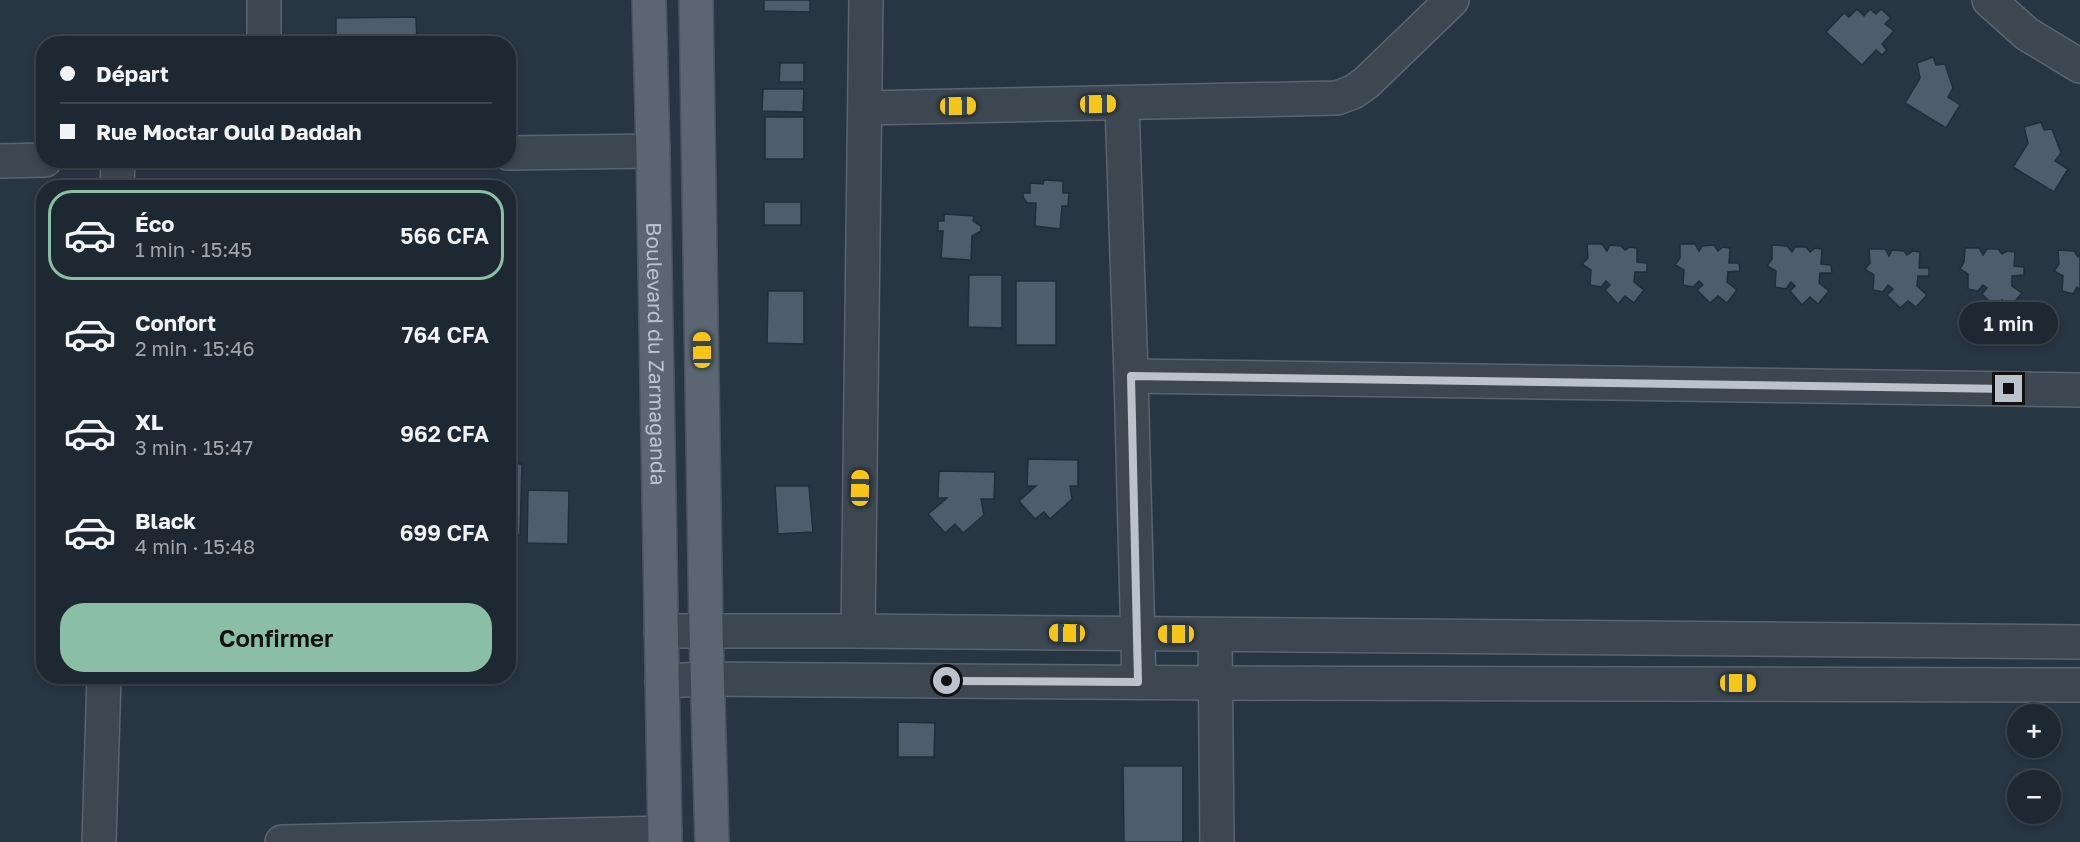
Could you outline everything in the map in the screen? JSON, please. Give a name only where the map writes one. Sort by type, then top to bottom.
[{"type":"main road","name":"Boulevard du Zarmaganda","points":[[649,0],[665,838]]},
{"type":"main road","points":[[696,0],[706,630],[712,842]]},
{"type":"street","points":[[264,0],[264,36]]},
{"type":"street","points":[[858,631],[866,0]]},
{"type":"street","points":[[865,108],[1337,98],[1353,92],[1366,83],[1452,0]]},
{"type":"street","points":[[1989,0],[2027,34],[2080,66]]},
{"type":"street","points":[[1122,103],[1138,682]]},
{"type":"street","points":[[516,153],[653,151]]},
{"type":"street","points":[[0,161],[36,160]]},
{"type":"street","points":[[1131,376],[2080,390]]},
{"type":"street","points":[[661,631],[2080,642]]},
{"type":"street","points":[[1215,634],[1217,842]]},
{"type":"street","points":[[663,694],[707,679],[2080,685]]},
{"type":"street","points":[[99,842],[104,684]]},
{"type":"street","points":[[282,842],[665,838]]},
{"type":"building","points":[[764,0],[810,0],[810,12],[764,11]]},
{"type":"building","points":[[1857,9],[1864,16],[1870,9],[1876,14],[1881,9],[1891,18],[1885,24],[1894,31],[1882,44],[1887,50],[1882,55],[1876,50],[1862,65],[1826,32],[1844,13],[1849,17]]},
{"type":"building","points":[[416,17],[417,36],[336,36],[336,18]]},
{"type":"building","points":[[1933,57],[1936,65],[1945,64],[1953,88],[1948,97],[1960,105],[1946,128],[1905,103],[1920,78],[1917,63]]},
{"type":"building","points":[[780,63],[804,63],[804,82],[779,82]]},
{"type":"building","points":[[763,89],[804,89],[803,112],[762,111]]},
{"type":"building","points":[[765,117],[804,117],[804,159],[765,159]]},
{"type":"building","points":[[2041,122],[2044,130],[2052,129],[2061,153],[2055,161],[2068,169],[2054,192],[2013,167],[2028,143],[2024,127]]},
{"type":"building","points":[[1044,180],[1063,181],[1063,193],[1069,193],[1068,206],[1062,206],[1060,229],[1035,226],[1036,203],[1027,203],[1023,197],[1023,193],[1030,193],[1030,183],[1043,184]]},
{"type":"building","points":[[764,202],[801,202],[801,225],[764,225]]},
{"type":"building","points":[[944,214],[974,216],[973,221],[981,226],[981,231],[972,236],[971,260],[941,258],[943,231],[938,231],[938,221],[944,221]]},
{"type":"building","points":[[1587,244],[1602,244],[1607,251],[1610,245],[1621,246],[1625,250],[1630,247],[1637,248],[1637,262],[1647,263],[1647,272],[1635,272],[1634,282],[1644,290],[1634,303],[1625,296],[1618,304],[1605,290],[1610,285],[1606,281],[1601,287],[1590,285],[1591,270],[1582,264],[1588,258]]},
{"type":"building","points":[[1680,244],[1695,244],[1699,251],[1702,246],[1714,245],[1718,251],[1723,247],[1730,248],[1729,263],[1739,263],[1740,271],[1728,272],[1727,282],[1737,290],[1727,303],[1718,296],[1710,303],[1697,290],[1703,285],[1699,281],[1693,287],[1683,285],[1684,270],[1675,265],[1680,258]]},
{"type":"building","points":[[1772,245],[1787,246],[1792,252],[1795,247],[1806,247],[1810,252],[1815,248],[1822,249],[1821,264],[1831,265],[1832,273],[1820,273],[1819,283],[1829,291],[1818,304],[1810,297],[1802,305],[1790,291],[1795,286],[1791,282],[1786,289],[1775,287],[1776,271],[1767,266],[1772,259]]},
{"type":"building","points":[[1965,248],[1979,248],[1983,255],[1987,249],[1998,249],[2002,254],[2007,251],[2015,252],[2014,266],[2024,267],[2024,275],[2012,276],[2012,286],[2022,293],[2011,306],[2002,300],[1995,307],[1982,294],[1987,288],[1983,285],[1978,291],[1968,289],[1968,274],[1960,269],[1964,262]]},
{"type":"building","points":[[1869,249],[1885,249],[1889,256],[1892,250],[1904,251],[1907,255],[1913,251],[1920,252],[1919,268],[1929,268],[1929,276],[1918,276],[1917,286],[1927,295],[1916,307],[1908,301],[1900,308],[1887,295],[1893,289],[1888,285],[1883,292],[1873,290],[1874,275],[1865,269],[1870,263]]},
{"type":"building","points":[[2058,250],[2074,251],[2078,257],[2080,254],[2080,290],[2077,287],[2073,294],[2062,291],[2063,276],[2054,271],[2059,264]]},
{"type":"building","points":[[969,275],[1002,275],[1002,328],[968,327]]},
{"type":"building","points":[[1016,281],[1056,281],[1056,345],[1016,345]]},
{"type":"building","points":[[768,291],[804,291],[804,344],[767,343]]},
{"type":"building","points":[[1028,459],[1078,460],[1078,486],[1070,486],[1072,499],[1050,519],[1044,512],[1035,519],[1019,501],[1036,486],[1027,486]]},
{"type":"building","points":[[516,464],[522,464],[520,535],[516,535]]},
{"type":"building","points":[[939,471],[995,472],[994,499],[981,499],[984,515],[963,533],[955,524],[945,533],[928,514],[947,498],[938,498]]},
{"type":"building","points":[[775,486],[809,486],[813,532],[778,534]]},
{"type":"building","points":[[528,490],[569,491],[568,544],[527,543]]},
{"type":"building","points":[[898,722],[935,723],[934,757],[898,757]]},
{"type":"building","points":[[1123,766],[1183,766],[1183,842],[1124,842]]},
{"type":"route","points":[[947,681],[1138,682],[1131,376],[2009,389]]}]
